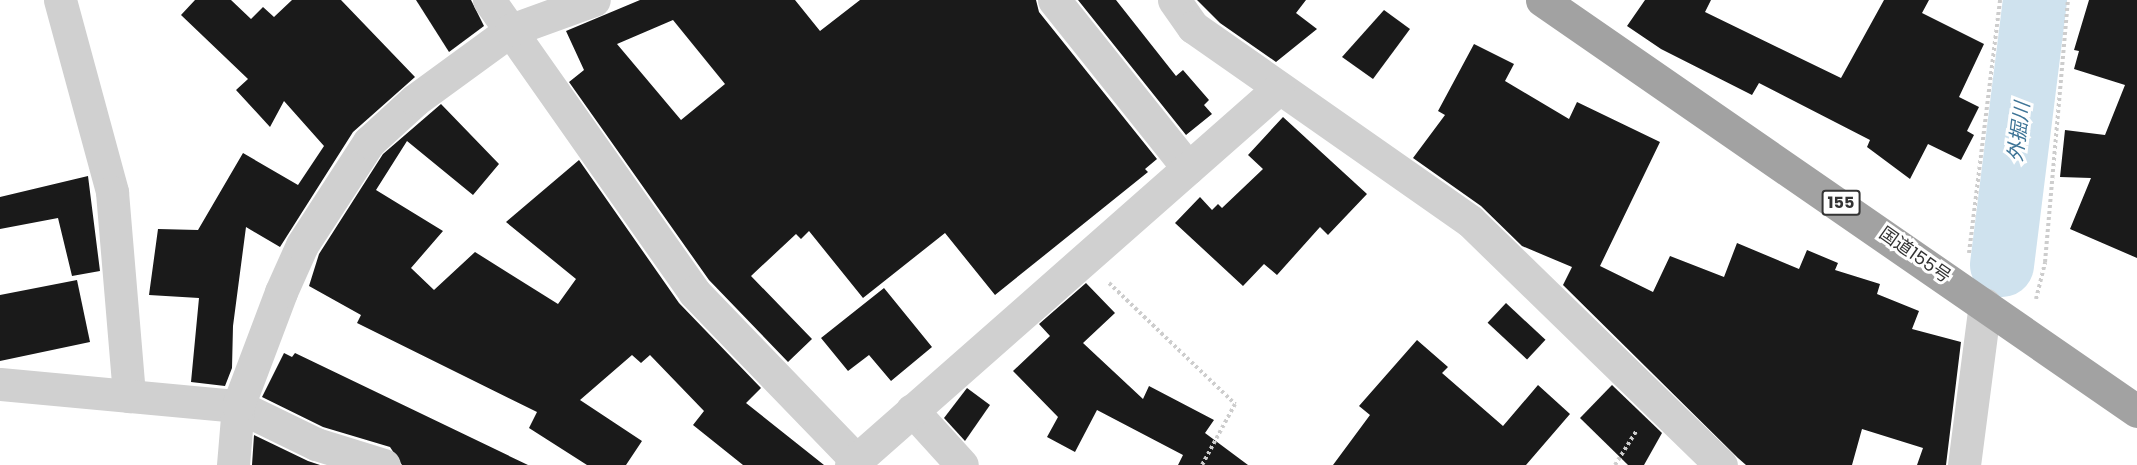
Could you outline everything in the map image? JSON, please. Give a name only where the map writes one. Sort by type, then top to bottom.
[{"type":"highway","name":"国道155号","points":[[1542,0],[1974,296],[2137,411]]},
{"type":"street","points":[[60,0],[112,192],[129,396]]},
{"type":"street","points":[[489,0],[694,292],[854,462],[1278,89]]},
{"type":"street","points":[[233,465],[238,405],[302,245],[369,142],[416,100],[511,30],[594,0]]},
{"type":"street","points":[[1054,0],[1188,168]]},
{"type":"street","points":[[1174,0],[1193,27],[1278,89],[1470,221],[1721,465]]},
{"type":"street","points":[[1964,465],[1974,296]]},
{"type":"street","points":[[0,384],[238,405],[316,444],[384,465]]},
{"type":"street","points":[[912,410],[962,465]]},
{"type":"path","points":[[1974,296],[2000,0]]},
{"type":"path","points":[[2028,334],[2045,262],[2068,0]]},
{"type":"path","points":[[1084,259],[1235,404],[1202,465]]},
{"type":"building","points":[[195,0],[231,0],[251,19],[263,7],[274,17],[292,0],[341,0],[415,77],[353,132],[280,247],[246,227],[233,326],[232,368],[225,386],[191,382],[199,298],[149,295],[158,229],[198,230],[243,153],[298,185],[324,146],[284,101],[270,127],[236,90],[248,79],[181,15]]},
{"type":"building","points":[[416,0],[471,0],[484,26],[449,52]]},
{"type":"building","points":[[640,0],[795,0],[820,31],[860,0],[1036,0],[1039,12],[1157,159],[1145,169],[1148,172],[995,295],[945,233],[863,298],[809,231],[801,239],[796,234],[751,276],[812,339],[788,362],[709,280],[569,82],[584,70],[566,31]],"holes":[[[673,20],[725,84],[681,120],[617,44]]]},
{"type":"building","points":[[1078,0],[1116,0],[1176,76],[1183,70],[1209,100],[1204,105],[1212,114],[1186,135]]},
{"type":"building","points":[[1197,0],[1306,0],[1296,13],[1317,29],[1276,62],[1220,23]]},
{"type":"building","points":[[1645,0],[1711,0],[1705,12],[1841,78],[1884,0],[1929,0],[1922,13],[1984,44],[1959,97],[1979,107],[1967,131],[1974,135],[1961,160],[1928,144],[1910,179],[1867,147],[1870,140],[1759,83],[1752,95],[1661,49],[1627,26]]},
{"type":"building","points":[[2089,0],[2137,0],[2137,258],[2070,229],[2091,178],[2060,177],[2065,130],[2105,135],[2125,85],[2074,69],[2079,51],[2074,50]]},
{"type":"building","points":[[1384,10],[1410,29],[1373,79],[1342,57]]},
{"type":"building","points":[[1474,44],[1514,64],[1505,81],[1569,119],[1577,102],[1660,142],[1600,266],[1653,292],[1670,256],[1724,277],[1737,243],[1799,269],[1807,250],[1838,263],[1835,270],[1880,284],[1877,294],[1919,311],[1912,329],[1961,342],[1946,465],[1917,465],[1923,448],[1862,429],[1852,465],[1746,465],[1738,458],[1563,285],[1572,267],[1522,246],[1481,206],[1413,158],[1445,115],[1438,111]]},
{"type":"building","points":[[441,104],[499,164],[473,195],[407,141],[376,190],[443,231],[411,268],[434,290],[475,252],[558,304],[576,279],[506,222],[579,160],[679,303],[761,388],[746,403],[824,465],[743,465],[693,425],[704,411],[650,355],[641,363],[632,355],[580,400],[642,441],[626,465],[587,465],[529,428],[537,412],[357,323],[361,315],[309,286],[319,254],[383,154]]},
{"type":"building","points":[[1283,117],[1367,194],[1328,235],[1320,227],[1277,275],[1264,264],[1243,286],[1175,223],[1200,197],[1212,210],[1218,204],[1222,208],[1263,169],[1248,155]]},
{"type":"building","points":[[88,176],[100,271],[72,276],[58,218],[0,229],[0,197]]},
{"type":"building","points":[[77,280],[90,342],[0,361],[0,295]]},
{"type":"building","points":[[1086,283],[1115,313],[1083,343],[1143,399],[1149,386],[1214,420],[1205,433],[1248,465],[1178,465],[1183,455],[1097,410],[1075,452],[1047,437],[1058,417],[1013,371],[1050,336],[1039,324]]},
{"type":"building","points":[[884,288],[932,347],[891,381],[869,355],[848,371],[821,338]]},
{"type":"building","points":[[1506,303],[1545,340],[1527,360],[1488,323]]},
{"type":"building","points":[[1417,340],[1448,367],[1442,373],[1503,426],[1538,385],[1570,414],[1526,465],[1333,465],[1370,415],[1359,406]]},
{"type":"building","points":[[284,353],[292,357],[295,353],[528,465],[402,465],[390,447],[323,427],[262,397]]},
{"type":"building","points":[[1612,385],[1662,433],[1644,465],[1628,465],[1580,418]]},
{"type":"building","points":[[967,388],[990,405],[965,441],[944,418]]},
{"type":"building","points":[[254,435],[308,461],[320,465],[252,465]]},
{"type":"waterway","name":"外掘川","points":[[2002,265],[2035,0]]}]
